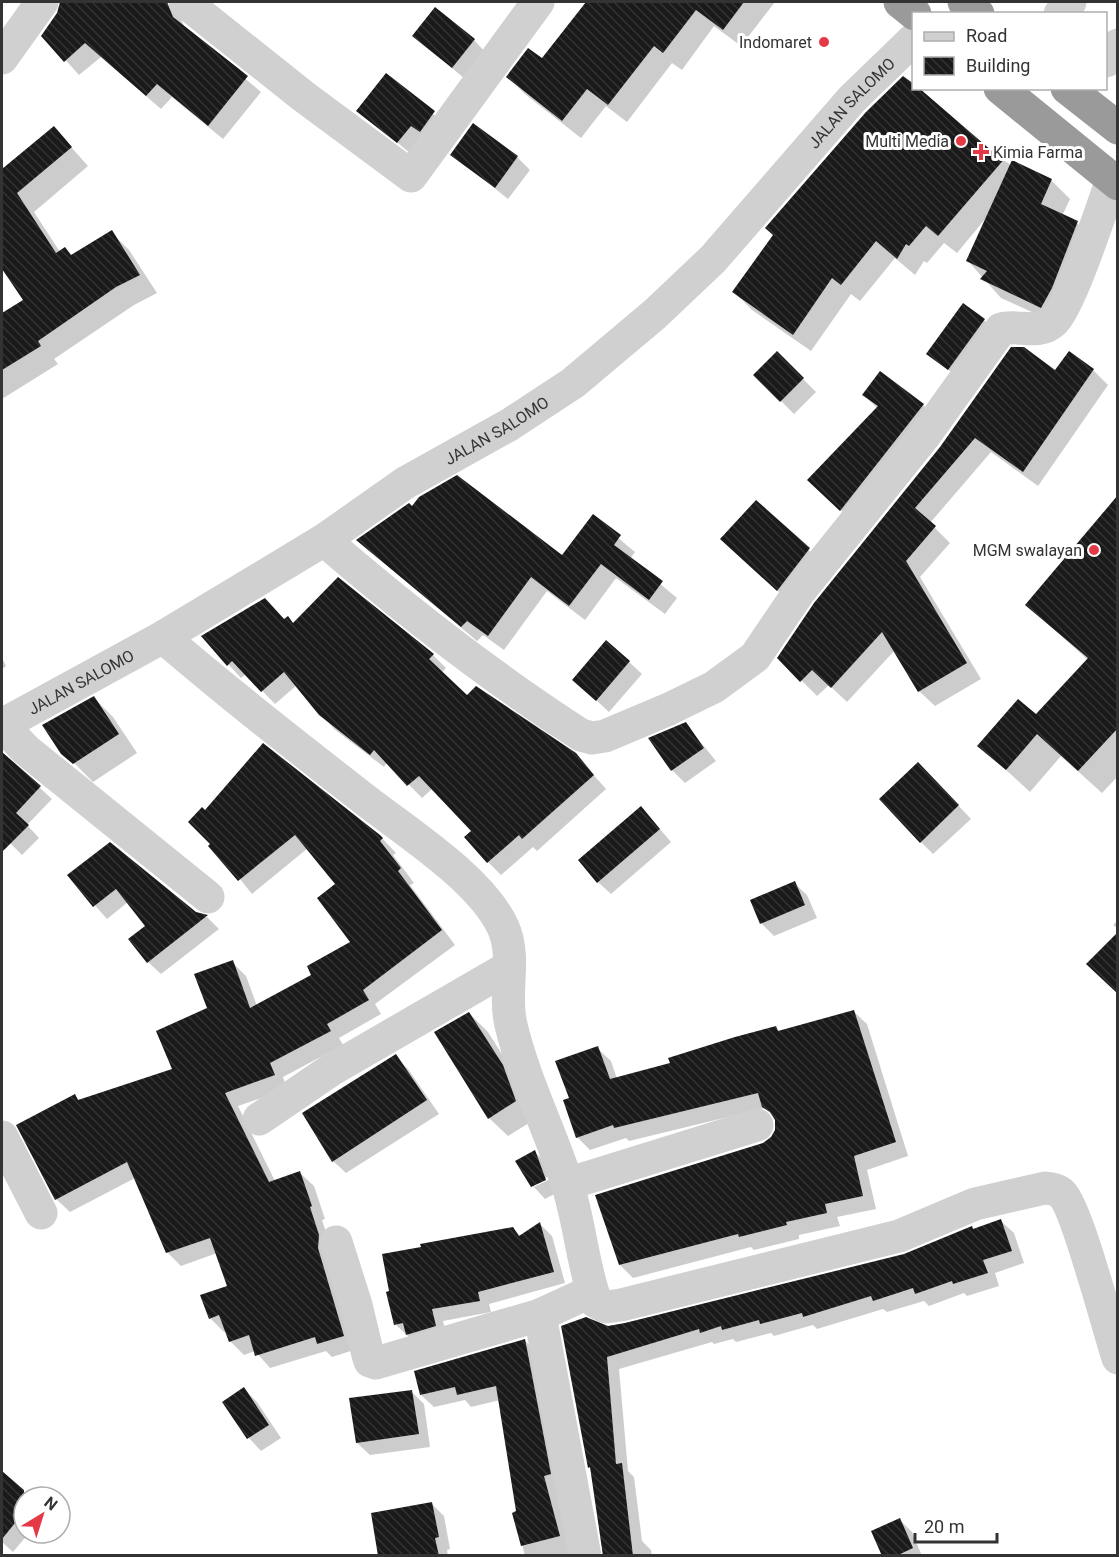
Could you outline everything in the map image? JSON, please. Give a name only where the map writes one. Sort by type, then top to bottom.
[{"type":"highway","points":[[900,2],[912,12]]},
{"type":"highway","points":[[964,2],[976,12]]},
{"type":"highway","points":[[1076,91],[1118,128]]},
{"type":"highway","points":[[1020,95],[1115,182]]},
{"type":"street","points":[[2,58],[42,2]]},
{"type":"street","points":[[185,2],[303,96],[411,176],[538,2]]},
{"type":"street","name":"JALAN SALOMO","points":[[2,725],[163,637],[324,540],[405,483],[540,406],[618,346],[713,259],[852,99],[912,41]]},
{"type":"street","points":[[1107,60],[1118,45]]},
{"type":"street","points":[[324,540],[374,583],[500,678],[581,735],[592,738],[605,736],[669,709],[714,687],[755,657],[799,592],[925,435],[1001,330],[1037,329],[1054,321],[1066,301],[1115,182]]},
{"type":"street","points":[[163,637],[241,703],[452,868],[491,908],[502,925],[510,945],[510,1023],[542,1121],[567,1184],[592,1291],[596,1302],[601,1306],[621,1305],[899,1236],[975,1204],[1044,1188],[1054,1189],[1063,1195],[1079,1233],[1118,1358]]},
{"type":"street","points":[[2,725],[26,750],[208,897]]},
{"type":"street","points":[[259,1119],[331,1070],[509,968]]},
{"type":"street","points":[[567,1184],[757,1125]]},
{"type":"street","points":[[2,1137],[41,1213]]},
{"type":"street","points":[[336,1242],[356,1305],[368,1355],[376,1364],[540,1315],[592,1291]]},
{"type":"street","points":[[540,1315],[585,1556]]},
{"type":"building","points":[[60,2],[167,2],[173,17],[248,76],[208,126],[157,84],[146,96],[85,43],[64,62],[41,36],[57,13]]},
{"type":"building","points":[[586,2],[744,2],[723,30],[696,10],[663,53],[654,46],[608,105],[587,89],[562,121],[506,77],[528,48],[542,58]]},
{"type":"building","points":[[435,7],[475,39],[452,68],[412,36]]},
{"type":"building","points":[[386,73],[435,111],[420,132],[411,126],[397,143],[356,111]]},
{"type":"building","points":[[903,76],[912,83],[912,90],[921,90],[992,151],[1006,157],[938,236],[926,226],[909,246],[906,244],[897,259],[876,241],[841,285],[832,278],[793,335],[732,292],[773,235],[765,228],[866,112]]},
{"type":"building","points":[[473,123],[518,156],[495,188],[450,155]]},
{"type":"building","points":[[54,126],[72,147],[17,193],[56,253],[65,247],[71,255],[112,230],[140,275],[116,287],[38,341],[41,346],[2,370],[2,313],[23,300],[2,269],[2,169]]},
{"type":"building","points":[[1012,160],[1052,179],[1041,204],[1078,221],[1052,288],[1041,308],[980,279],[987,271],[966,261]]},
{"type":"building","points":[[963,303],[985,319],[948,370],[926,354]]},
{"type":"building","points":[[1011,347],[1024,347],[1055,370],[1069,351],[1094,369],[1023,472],[975,438],[915,508],[936,526],[906,561],[967,663],[918,692],[882,632],[831,688],[812,670],[800,682],[777,658],[814,603],[940,447]]},
{"type":"building","points":[[777,351],[804,378],[780,402],[753,375]]},
{"type":"building","points":[[880,371],[924,404],[840,511],[807,480],[878,406],[862,395]]},
{"type":"building","points":[[457,475],[562,555],[593,514],[621,535],[614,545],[663,581],[649,600],[601,564],[569,606],[531,577],[488,636],[467,621],[461,627],[356,540],[409,503],[412,506],[419,497]]},
{"type":"building","points":[[1118,495],[1118,728],[1078,771],[1037,734],[1006,770],[977,746],[1018,699],[1036,714],[1088,658],[1025,605]]},
{"type":"building","points":[[756,500],[810,548],[777,591],[720,539]]},
{"type":"building","points":[[338,577],[434,654],[429,659],[467,695],[476,686],[576,753],[594,775],[522,839],[519,835],[487,863],[464,837],[471,831],[419,776],[407,786],[374,750],[370,755],[319,715],[284,672],[261,692],[232,661],[227,666],[201,636],[265,598],[284,619],[288,616],[293,623]]},
{"type":"building","points":[[606,640],[630,661],[596,701],[572,680]]},
{"type":"building","points":[[94,696],[119,734],[73,764],[61,754],[42,725]]},
{"type":"building","points":[[686,722],[704,748],[671,771],[648,738]]},
{"type":"building","points":[[263,743],[383,838],[380,841],[401,868],[398,871],[442,930],[363,990],[369,1000],[327,1024],[331,1031],[270,1063],[275,1075],[225,1093],[269,1182],[300,1171],[312,1206],[310,1207],[319,1235],[318,1248],[344,1336],[317,1344],[315,1337],[255,1356],[249,1335],[229,1342],[219,1315],[209,1319],[200,1295],[227,1286],[210,1238],[166,1253],[127,1162],[55,1200],[16,1125],[75,1094],[78,1100],[172,1069],[156,1031],[207,1008],[194,974],[233,960],[250,1008],[311,975],[307,966],[350,942],[317,898],[335,884],[295,835],[238,881],[208,846],[210,844],[188,822],[202,807],[205,810]]},
{"type":"building","points":[[2,752],[41,786],[16,813],[29,825],[2,852]]},
{"type":"building","points":[[918,762],[959,805],[920,843],[879,799]]},
{"type":"building","points":[[641,806],[660,829],[597,883],[578,860]]},
{"type":"building","points":[[110,842],[196,912],[208,915],[147,963],[128,939],[145,926],[116,889],[93,907],[67,875]]},
{"type":"building","points":[[795,881],[805,905],[760,924],[750,900]]},
{"type":"building","points":[[1118,932],[1118,994],[1086,964]]},
{"type":"building","points":[[854,1010],[896,1142],[854,1156],[863,1196],[825,1204],[827,1213],[786,1222],[787,1225],[739,1237],[738,1234],[619,1265],[595,1195],[763,1143],[771,1137],[775,1130],[775,1120],[770,1112],[762,1107],[758,1093],[614,1128],[613,1125],[576,1138],[563,1100],[569,1098],[555,1061],[598,1046],[610,1079],[670,1063],[668,1058],[735,1037],[776,1026],[778,1031]]},
{"type":"building","points":[[469,1012],[503,1065],[516,1101],[488,1119],[434,1032]]},
{"type":"building","points":[[396,1054],[427,1100],[332,1162],[302,1113]]},
{"type":"building","points":[[535,1150],[546,1180],[531,1187],[515,1161]]},
{"type":"building","points":[[1001,1219],[1012,1251],[983,1260],[988,1273],[953,1284],[952,1281],[915,1294],[913,1288],[873,1301],[871,1296],[803,1317],[802,1313],[760,1324],[759,1320],[722,1330],[721,1326],[700,1333],[699,1329],[607,1357],[616,1464],[622,1463],[633,1556],[603,1556],[590,1467],[588,1468],[561,1326],[586,1317],[608,1326],[625,1323],[904,1254],[972,1226],[973,1229]]},
{"type":"building","points":[[540,1222],[554,1272],[478,1292],[480,1301],[432,1309],[436,1326],[406,1335],[403,1323],[394,1325],[386,1292],[389,1291],[382,1254],[421,1247],[420,1244],[513,1227],[519,1236]]},
{"type":"building","points":[[525,1339],[551,1474],[544,1476],[560,1536],[521,1546],[512,1513],[516,1511],[496,1386],[457,1395],[455,1387],[420,1395],[414,1371]]},
{"type":"building","points":[[244,1387],[269,1425],[247,1439],[222,1402]]},
{"type":"building","points":[[412,1390],[419,1434],[356,1443],[349,1398]]},
{"type":"building","points":[[2,1471],[18,1485],[12,1485],[12,1527],[2,1539]]},
{"type":"building","points":[[432,1502],[439,1537],[435,1538],[439,1556],[378,1556],[371,1513]]},
{"type":"building","points":[[900,1518],[913,1548],[896,1556],[882,1556],[871,1531]]},
{"type":"place","name":"Indomaret","points":[[824,42]]},
{"type":"place","name":"Multi Media","points":[[961,141]]},
{"type":"place","name":"Kimia Farma","points":[[981,152]]},
{"type":"place","name":"MGM swalayan","points":[[1094,550]]}]
